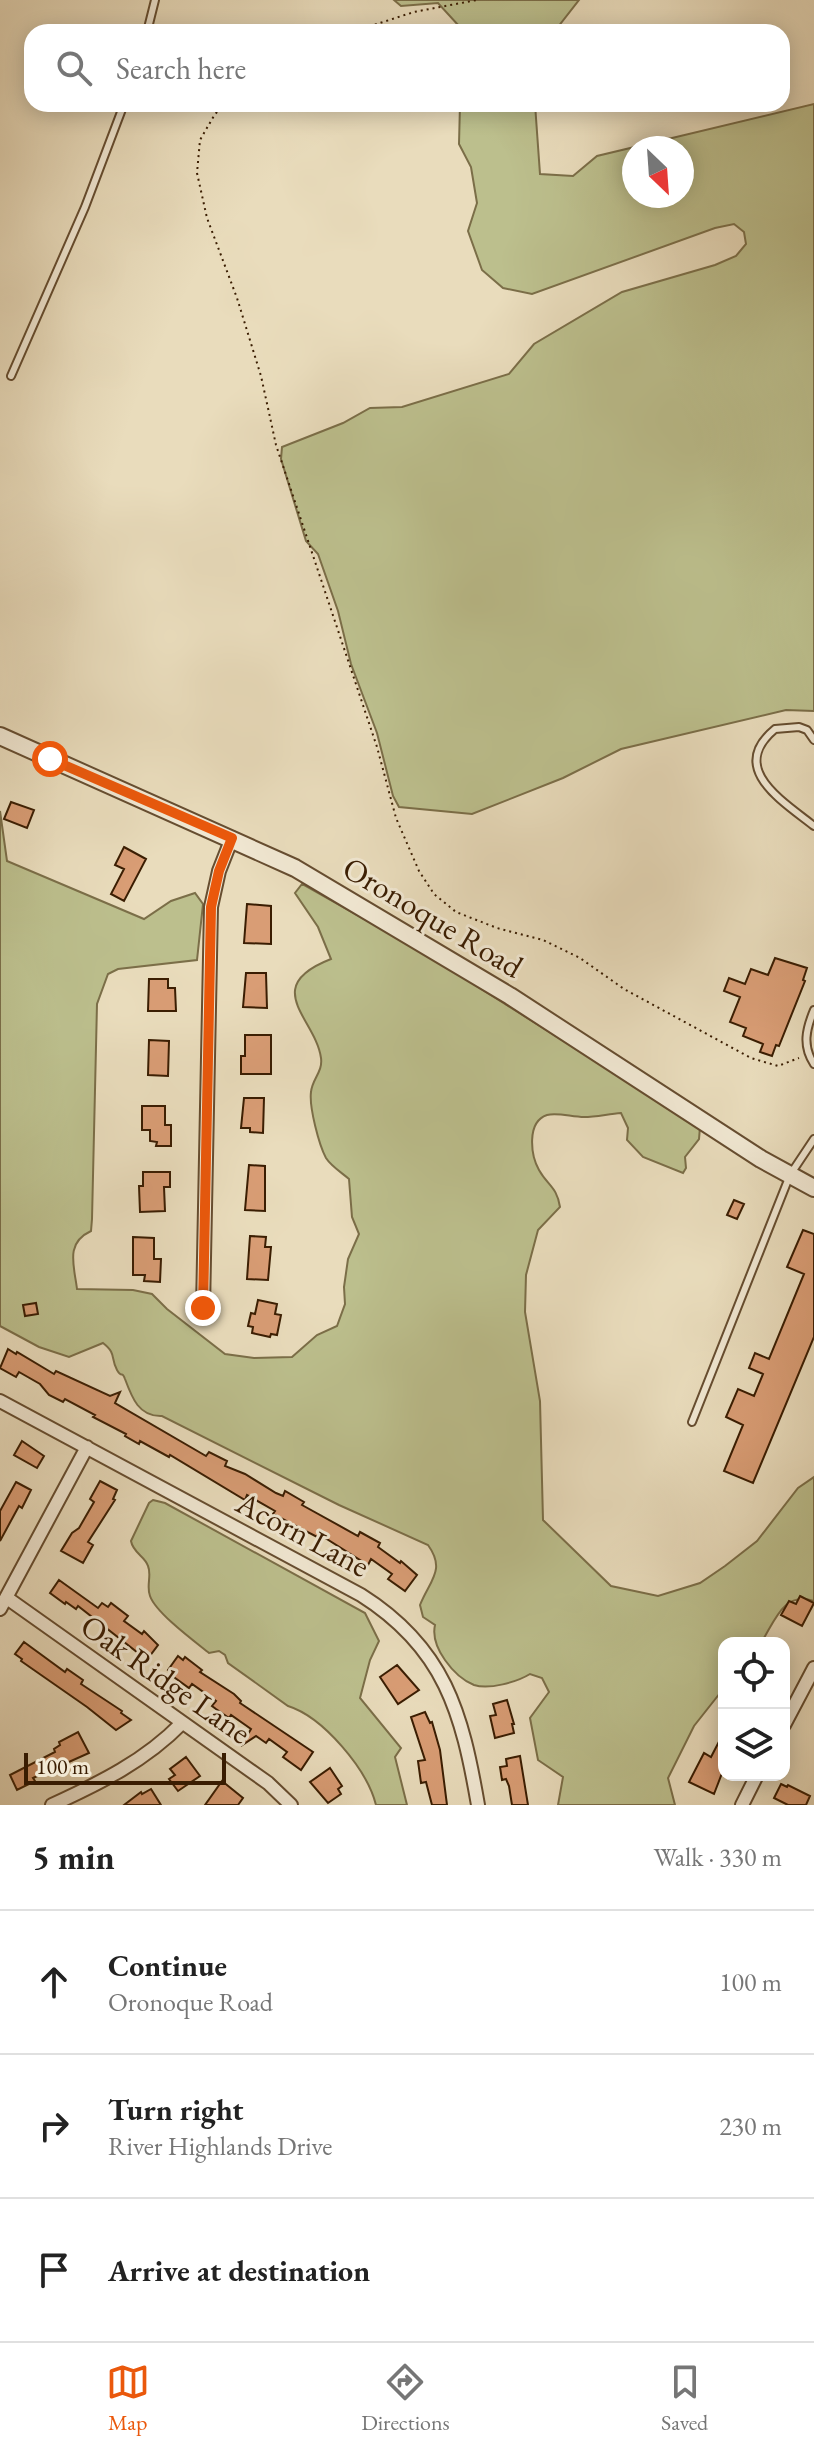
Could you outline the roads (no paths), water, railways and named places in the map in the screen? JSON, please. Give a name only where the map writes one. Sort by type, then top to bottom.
[{"type":"street","name":"Oronoque Road","points":[[0,736],[295,868],[457,964],[814,1188]]},
{"type":"street","points":[[203,1308],[211,907],[219,871],[232,838]]},
{"type":"street","name":"Acorn Lane","points":[[0,1401],[361,1595],[405,1629],[437,1670],[453,1701],[465,1736],[478,1805]]},
{"type":"street","points":[[4,1604],[87,1447]]},
{"type":"street","name":"Oak Ridge Lane","points":[[4,1604],[268,1783],[291,1805]]},
{"type":"street","points":[[790,1714],[814,1668]]},
{"type":"street","points":[[52,1805],[127,1767],[156,1747],[182,1723]]},
{"type":"street","points":[[742,1805],[754,1781]]},
{"type":"lane","points":[[149,24],[155,0]]},
{"type":"lane","points":[[11,376],[85,207],[121,112]]},
{"type":"lane","points":[[814,740],[807,730],[799,727],[775,729],[756,750],[755,757],[756,769],[764,781],[814,826]]},
{"type":"lane","points":[[814,1010],[805,1035],[808,1055],[814,1064]]},
{"type":"lane","points":[[692,1422],[790,1175],[814,1139]]}]
